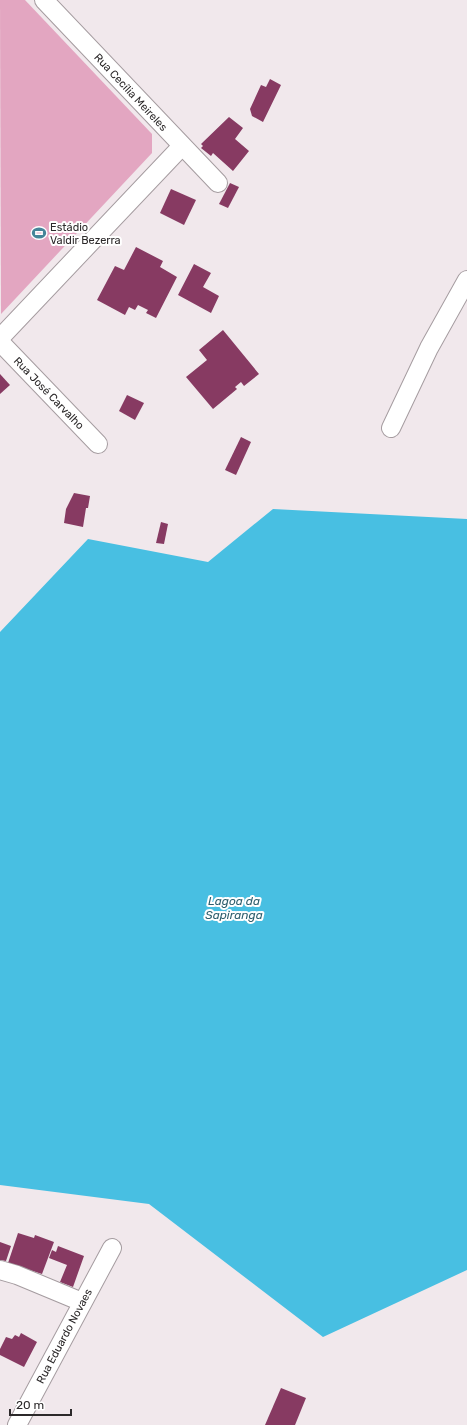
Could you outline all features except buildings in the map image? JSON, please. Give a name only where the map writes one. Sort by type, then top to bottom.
[{"type":"street","name":"Rua Cecília Meireles","points":[[44,0],[218,183]]},
{"type":"street","points":[[0,338],[182,146]]},
{"type":"street","points":[[392,428],[429,348],[467,280]]},
{"type":"street","name":"Rua José Carvalho","points":[[0,342],[98,444]]},
{"type":"street","name":"Rua Eduardo Novaes","points":[[17,1425],[112,1248]]},
{"type":"street","points":[[0,1270],[17,1275],[82,1302]]},
{"type":"shaded area","name":"Estádio Valdir Bezerra","points":[[0,0],[25,0],[152,134],[152,153],[1,314]]},
{"type":"water","name":"Lagoa da Sapiranga","points":[[273,509],[467,519],[467,1270],[323,1337],[149,1204],[0,1185],[0,632],[88,539],[208,562]]},
{"type":"place","name":"Estádio Valdir Bezerra","points":[[39,233]]}]
